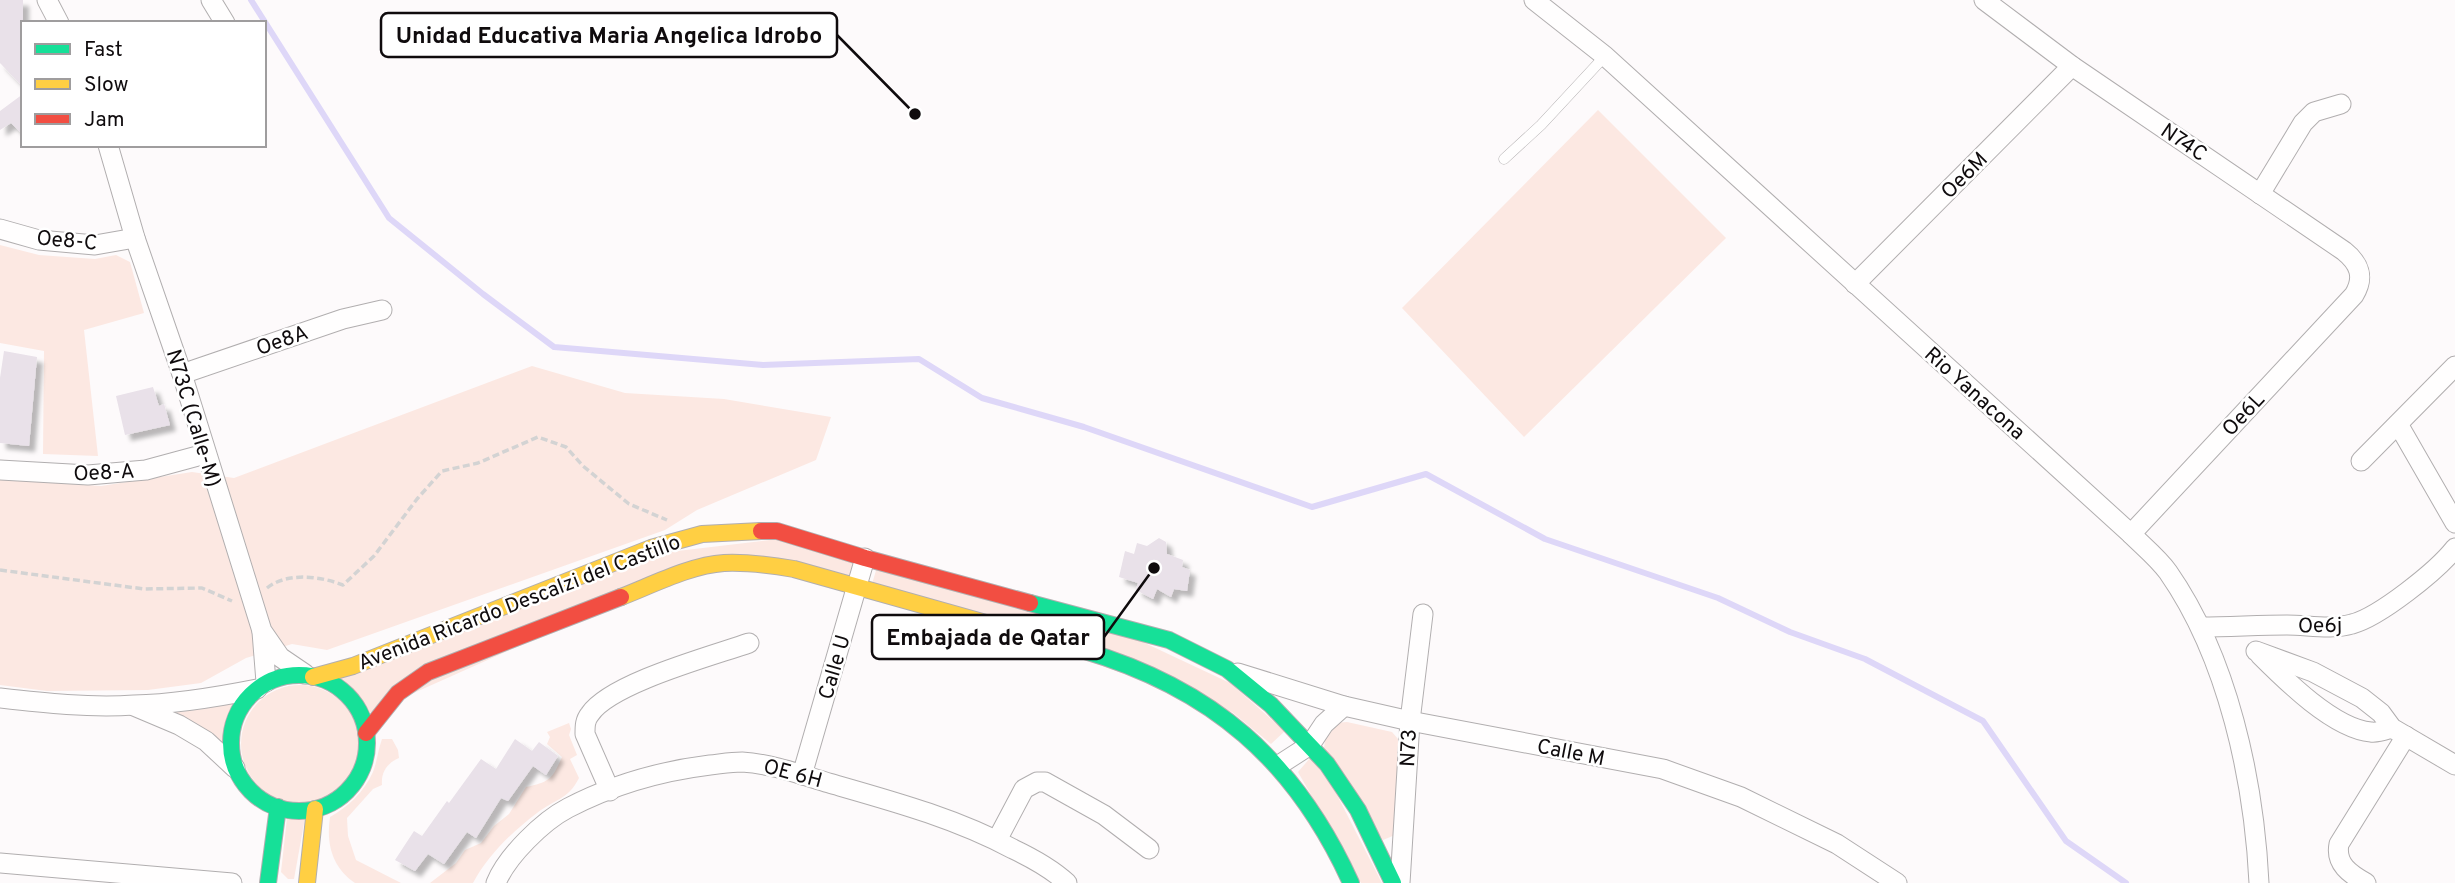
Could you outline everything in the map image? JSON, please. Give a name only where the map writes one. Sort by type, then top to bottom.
[{"type":"street","points":[[47,0],[58,21]]},
{"type":"street","points":[[211,0],[224,21]]},
{"type":"street","name":"Rio Yanacona","points":[[1534,0],[1605,56],[2131,534],[2166,569],[2201,627],[2221,680],[2240,744],[2258,849],[2259,883]]},
{"type":"street","name":"N74C","points":[[1984,0],[2072,66],[2353,258],[2360,272],[2359,288],[2354,295]]},
{"type":"street","name":"Oe6M","points":[[1855,284],[2072,66]]},
{"type":"street","points":[[2260,194],[2303,123],[2314,112],[2341,104]]},
{"type":"street","name":"N73C (Calle-M)","points":[[109,147],[135,238],[182,374],[262,631],[280,657],[309,675]]},
{"type":"street","name":"Oe8-C","points":[[0,229],[39,240],[95,245],[135,238]]},
{"type":"street","name":"Oe6L","points":[[2131,534],[2354,295]]},
{"type":"street","name":"Oe8A","points":[[182,374],[343,319],[382,310]]},
{"type":"street","points":[[2361,461],[2455,366]]},
{"type":"street","points":[[2398,424],[2455,523]]},
{"type":"street","name":"Oe8-A","points":[[0,470],[88,475],[146,470],[205,454]]},
{"type":"street","name":"Avenida Ricardo Descalzi del Castillo","points":[[0,698],[46,703],[133,706],[192,700],[262,685],[285,675],[309,675],[354,666],[651,548],[702,534],[741,530],[778,531],[865,558],[1170,640],[1227,669],[1270,705],[1327,764],[1358,810],[1393,883]]},
{"type":"street","name":"Oe6j","points":[[2201,627],[2333,627],[2359,622],[2403,594],[2455,548]]},
{"type":"street","name":"Calle U","points":[[802,775],[865,558]]},
{"type":"street","name":"Avenida Ricardo Descalzi del Castillo","points":[[366,733],[398,693],[428,672],[679,575],[721,563],[794,569],[1105,658],[1158,678],[1205,705],[1252,740],[1279,765],[1311,808],[1351,883]]},
{"type":"street","name":"N73","points":[[1400,883],[1410,722],[1423,614]]},
{"type":"street","points":[[2236,628],[2290,685],[2337,720],[2370,733],[2399,732]]},
{"type":"street","points":[[236,768],[231,748],[232,728],[239,710],[262,685],[262,631]]},
{"type":"street","points":[[610,791],[585,734],[584,724],[591,712],[611,695],[642,681],[749,643]]},
{"type":"street","points":[[2256,650],[2354,693],[2381,713],[2399,732],[2453,760]]},
{"type":"street","name":"Calle M","points":[[1227,669],[1344,706],[1410,722],[1663,769],[1741,797],[1837,844],[1898,883]]},
{"type":"street","name":"Avenida Ricardo Descalzi del Castillo","points":[[309,675],[327,680],[345,693],[359,711],[366,733]]},
{"type":"street","name":"Avenida Ricardo Descalzi del Castillo","points":[[133,706],[179,725],[206,741],[236,768],[252,792],[278,807],[296,811],[315,809]]},
{"type":"street","points":[[1279,765],[1310,745],[1324,724],[1344,706]]},
{"type":"street","points":[[2365,883],[2353,876],[2340,860],[2339,844],[2399,732]]},
{"type":"street","points":[[307,883],[315,809],[334,801],[355,780],[366,753],[366,733]]},
{"type":"street","name":"OE 6H","points":[[496,883],[500,873],[542,826],[567,808],[637,779],[690,768],[739,762],[775,765],[916,807],[997,840],[1028,856],[1067,883]]},
{"type":"street","points":[[997,840],[1024,789],[1037,782],[1045,782],[1104,815],[1150,849]]},
{"type":"street","points":[[268,883],[278,807]]},
{"type":"street","points":[[0,863],[232,883]]},
{"type":"lane","points":[[1504,159],[1541,125],[1605,56]]},
{"type":"path","points":[[0,570],[144,589],[202,588],[218,597],[237,602],[266,589],[278,579],[325,578],[343,584],[374,556],[442,471],[478,463],[538,437],[566,447],[583,466],[629,504],[702,534]]},
{"type":"shaded area","points":[[1598,110],[1726,238],[1524,437],[1402,308]]},
{"type":"shaded area","points":[[0,245],[39,255],[95,259],[116,255],[130,262],[144,313],[84,330],[98,456],[43,454],[44,351],[0,343]]},
{"type":"shaded area","points":[[532,366],[625,393],[724,399],[831,417],[816,460],[697,510],[665,530],[327,650],[292,644],[246,658],[201,683],[148,690],[47,691],[0,685],[0,479],[101,486],[192,472],[234,478]]},
{"type":"shaded area","points":[[778,539],[858,562],[852,578],[723,555],[369,713],[353,693],[329,676],[652,554]]},
{"type":"shaded area","points":[[877,567],[1130,636],[1230,683],[1285,731],[1271,744],[1232,712],[872,584]]},
{"type":"shaded area","points":[[300,685],[323,690],[342,702],[354,721],[359,744],[354,767],[342,786],[323,798],[300,803],[277,798],[258,786],[246,767],[241,744],[246,721],[258,702],[277,690]]},
{"type":"shaded area","points":[[238,699],[227,715],[225,747],[169,713],[203,709]]},
{"type":"shaded area","points":[[1347,722],[1392,732],[1398,739],[1395,835],[1383,840],[1324,748],[1326,733],[1335,723]]},
{"type":"shaded area","points":[[569,723],[569,735],[577,755],[570,759],[579,778],[570,791],[537,813],[510,836],[493,854],[473,883],[430,883],[456,863],[465,850],[481,843],[494,826],[509,814],[526,787],[545,781],[553,775],[562,757],[547,744],[550,737],[547,732]]},
{"type":"shaded area","points":[[382,739],[392,739],[399,758],[386,768],[382,785],[373,789],[347,818],[348,836],[356,860],[401,883],[355,883],[341,870],[332,854],[330,817],[349,804],[365,786],[373,772]]},
{"type":"shaded area","points":[[1311,757],[1336,793],[1382,883],[1361,883],[1298,772]]},
{"type":"shaded area","points":[[287,818],[305,818],[294,879],[288,879],[281,872]]},
{"type":"building","points":[[0,0],[23,0],[21,85],[0,63]]},
{"type":"building","points":[[21,95],[21,133],[11,123],[0,130],[0,111]]},
{"type":"building","points":[[4,351],[37,357],[29,446],[0,443],[0,378]]},
{"type":"building","points":[[153,387],[159,406],[164,404],[170,425],[125,435],[116,396]]},
{"type":"building","points":[[1159,538],[1166,542],[1167,554],[1183,560],[1182,567],[1190,570],[1187,591],[1174,589],[1171,597],[1157,589],[1153,599],[1136,590],[1138,583],[1119,577],[1125,551],[1134,554],[1137,543],[1147,546]]},
{"type":"building","points":[[515,739],[532,751],[539,742],[558,756],[546,775],[533,766],[508,801],[501,798],[476,838],[467,832],[444,864],[428,854],[415,871],[395,860],[414,831],[422,836],[481,759],[496,769]]},
{"type":"waterway","points":[[251,0],[264,21]]},
{"type":"waterway","points":[[266,24],[389,218],[554,347],[763,365],[919,359],[982,398],[1084,427],[1312,507],[1426,474],[1545,539],[1718,598],[1790,632],[1865,659],[1983,721],[2066,841],[2126,883]]},
{"type":"traffic: fast","points":[[1030,603],[1169,640],[1227,669],[1271,705],[1327,764],[1358,810],[1393,883]]},
{"type":"traffic: fast","points":[[1082,650],[1129,666],[1171,685],[1209,708],[1244,735],[1276,765],[1304,800],[1329,839],[1351,883]]},
{"type":"traffic: fast","points":[[299,675],[325,680],[347,695],[362,717],[367,743],[362,769],[347,791],[325,806],[299,811],[273,806],[251,791],[236,769],[231,743],[236,717],[251,695],[273,680],[299,675]]},
{"type":"traffic: fast","points":[[268,883],[278,807]]},
{"type":"traffic: slow","points":[[313,677],[353,666],[651,548],[702,534],[761,531]]},
{"type":"traffic: slow","points":[[621,597],[698,567],[751,563],[794,569],[1082,650]]},
{"type":"traffic: slow","points":[[307,883],[315,809]]},
{"type":"traffic: jam","points":[[761,531],[777,531],[1030,603]]},
{"type":"traffic: jam","points":[[366,733],[398,693],[428,672],[621,597]]},
{"type":"place","name":"Unidad Educativa Maria Angelica Idrobo","points":[[915,114]]},
{"type":"place","name":"Embajada de Qatar","points":[[1154,568]]}]
